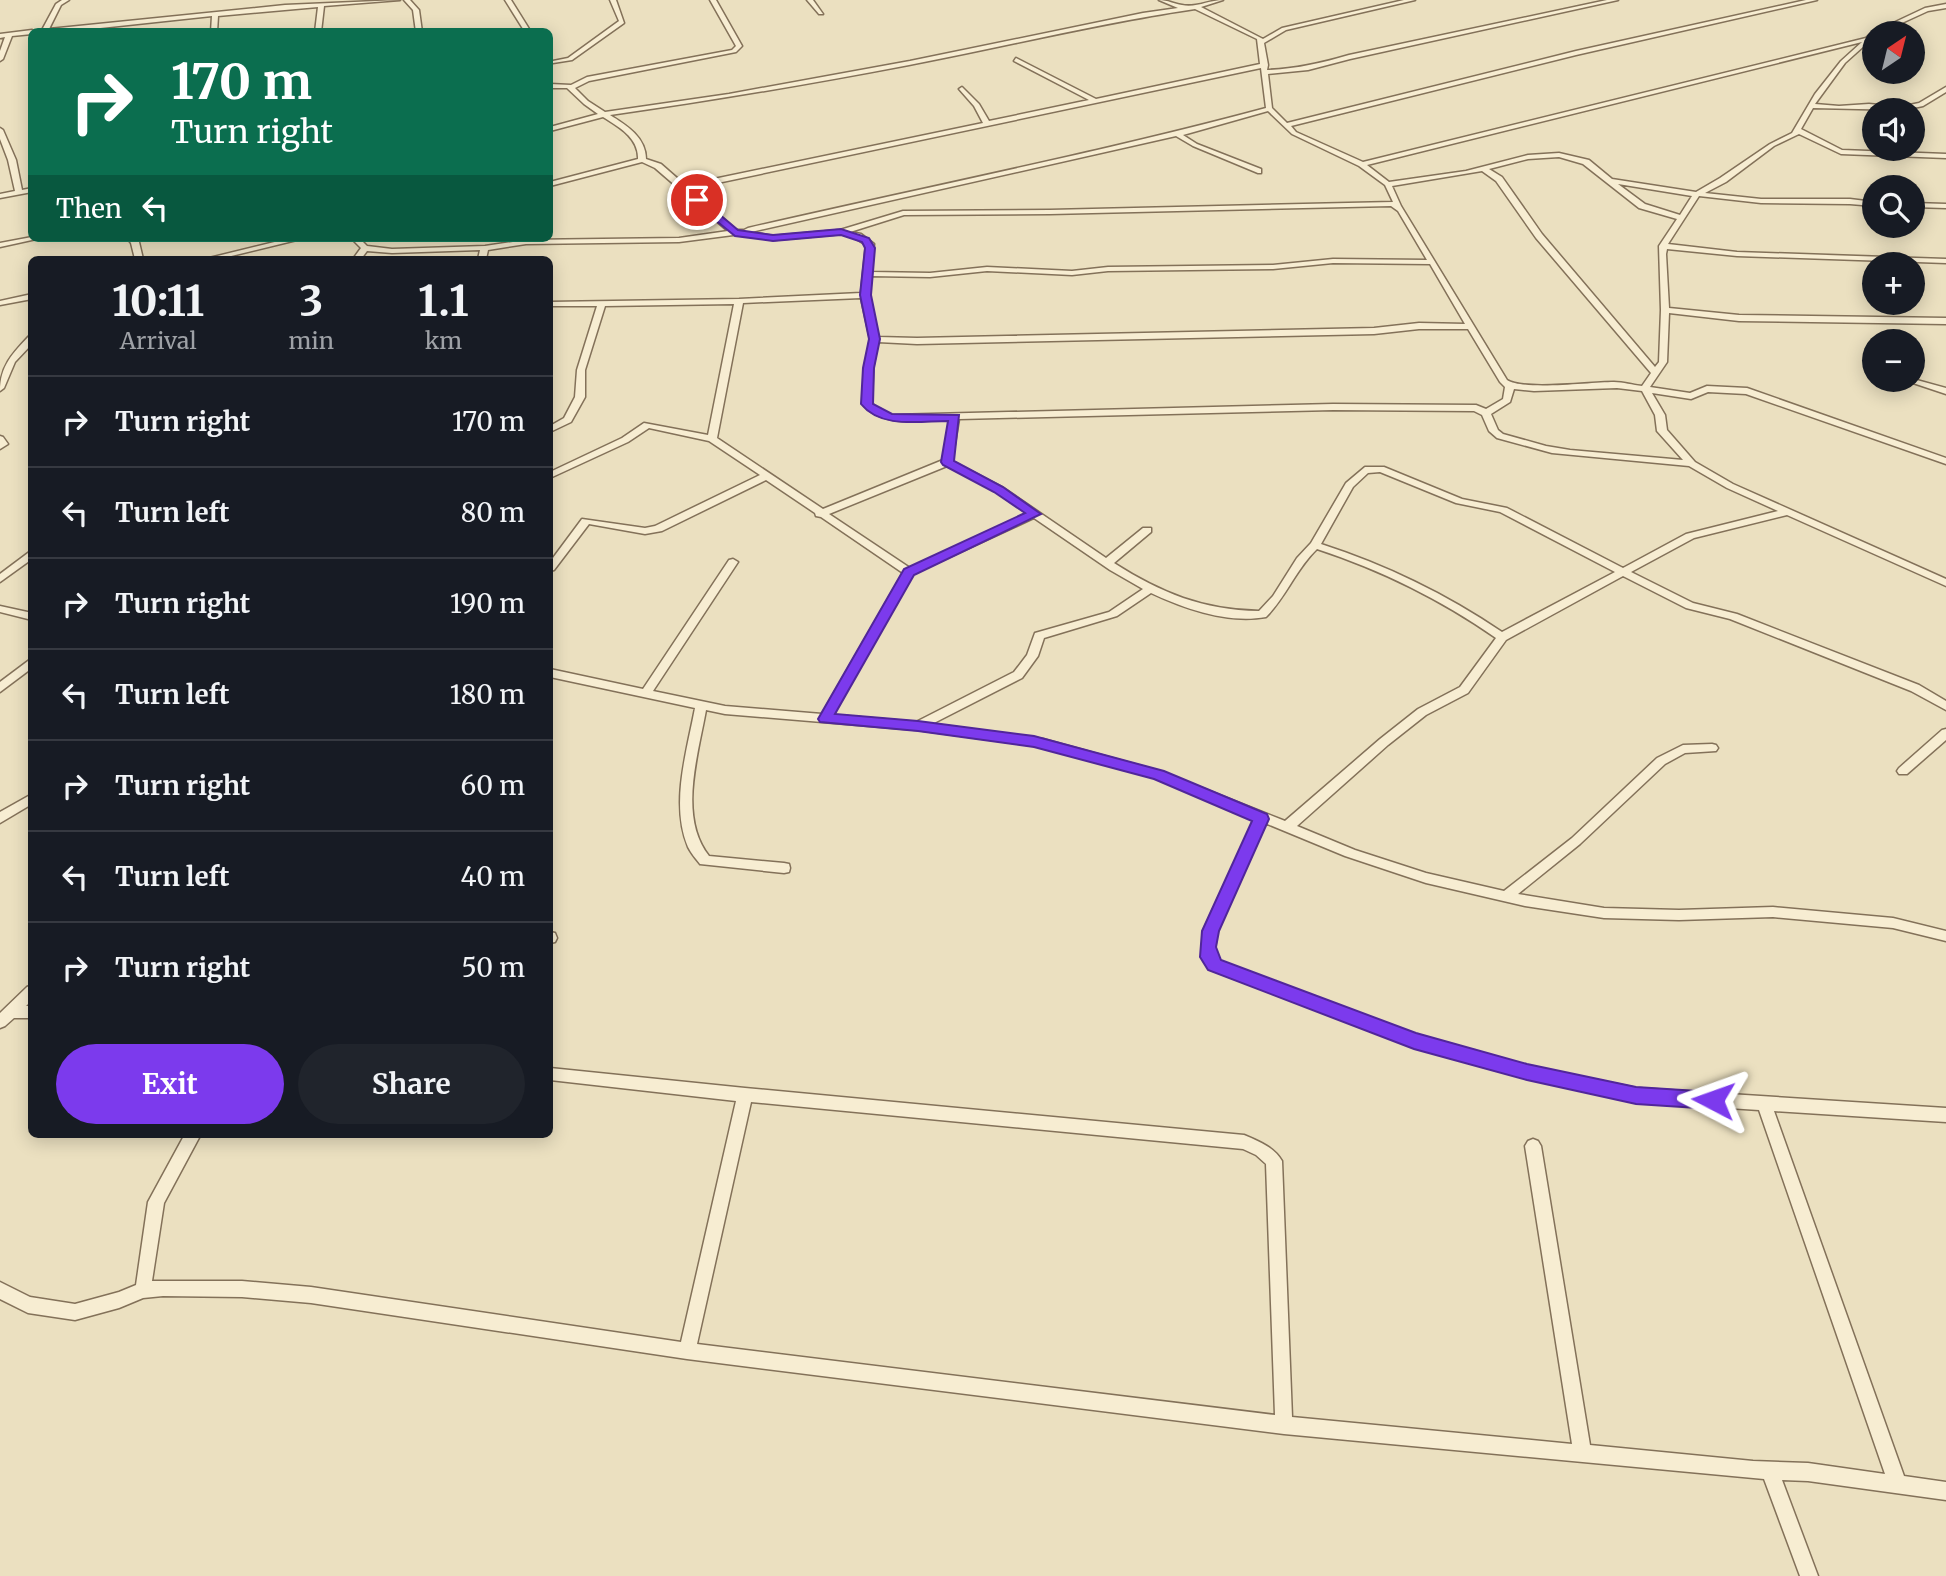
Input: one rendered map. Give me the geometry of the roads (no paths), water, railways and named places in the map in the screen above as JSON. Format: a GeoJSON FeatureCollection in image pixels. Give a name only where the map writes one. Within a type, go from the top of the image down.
{"type":"FeatureCollection","features":[{"type":"Feature","properties":{"kind":"street"},"geometry":{"type":"LineString","coordinates":[[45,28],[59,4],[66,0]]}},
{"type":"Feature","properties":{"kind":"street"},"geometry":{"type":"LineString","coordinates":[[261,0],[262,10]]}},
{"type":"Feature","properties":{"kind":"street"},"geometry":{"type":"LineString","coordinates":[[114,28],[321,4],[397,0]]}},
{"type":"Feature","properties":{"kind":"street"},"geometry":{"type":"LineString","coordinates":[[407,0],[416,10],[418,28]]}},
{"type":"Feature","properties":{"kind":"street"},"geometry":{"type":"LineString","coordinates":[[509,0],[526,28]]}},
{"type":"Feature","properties":{"kind":"street"},"geometry":{"type":"LineString","coordinates":[[553,62],[570,58],[622,22],[613,0]]}},
{"type":"Feature","properties":{"kind":"street"},"geometry":{"type":"LineString","coordinates":[[572,88],[587,79],[734,51],[739,46],[713,0]]}},
{"type":"Feature","properties":{"kind":"street"},"geometry":{"type":"LineString","coordinates":[[810,0],[821,13]]}},
{"type":"Feature","properties":{"kind":"street"},"geometry":{"type":"LineString","coordinates":[[1162,0],[1181,7],[1199,4],[1260,38],[1269,109],[1294,133],[1362,164],[1388,184],[1431,262],[1504,382],[1510,386],[1534,388],[1617,385],[1691,396],[1707,389],[1747,391],[1946,461]]}},
{"type":"Feature","properties":{"kind":"street"},"geometry":{"type":"LineString","coordinates":[[553,129],[606,114],[729,96],[923,60],[1220,0]]}},
{"type":"Feature","properties":{"kind":"street"},"geometry":{"type":"LineString","coordinates":[[1260,43],[1284,29],[1412,0]]}},
{"type":"Feature","properties":{"kind":"street"},"geometry":{"type":"LineString","coordinates":[[683,188],[1096,101],[1265,69],[1286,72],[1326,64],[1615,0]]}},
{"type":"Feature","properties":{"kind":"street"},"geometry":{"type":"LineString","coordinates":[[1287,125],[1576,53],[1814,0]]}},
{"type":"Feature","properties":{"kind":"street"},"geometry":{"type":"LineString","coordinates":[[318,28],[321,4]]}},
{"type":"Feature","properties":{"kind":"street"},"geometry":{"type":"LineString","coordinates":[[1902,21],[1927,9],[1946,6]]}},
{"type":"Feature","properties":{"kind":"street"},"geometry":{"type":"LineString","coordinates":[[214,28],[215,16]]}},
{"type":"Feature","properties":{"kind":"street"},"geometry":{"type":"LineString","coordinates":[[0,36],[28,33]]}},
{"type":"Feature","properties":{"kind":"street"},"geometry":{"type":"LineString","coordinates":[[0,59],[9,35]]}},
{"type":"Feature","properties":{"kind":"street"},"geometry":{"type":"LineString","coordinates":[[1362,164],[1862,38]]}},
{"type":"Feature","properties":{"kind":"street"},"geometry":{"type":"LineString","coordinates":[[1645,388],[1663,362],[1663,246],[1681,217],[1697,194],[1797,130],[1810,106],[1843,62],[1862,45]]}},
{"type":"Feature","properties":{"kind":"street"},"geometry":{"type":"LineString","coordinates":[[1016,60],[1096,101]]}},
{"type":"Feature","properties":{"kind":"street"},"geometry":{"type":"LineString","coordinates":[[553,86],[572,88],[589,105],[606,114],[641,144],[644,152],[642,160]]}},
{"type":"Feature","properties":{"kind":"street"},"geometry":{"type":"LineString","coordinates":[[962,89],[977,105],[988,125]]}},
{"type":"Feature","properties":{"kind":"street"},"geometry":{"type":"LineString","coordinates":[[1810,106],[1900,109],[1921,105],[1946,89]]}},
{"type":"Feature","properties":{"kind":"street"},"geometry":{"type":"LineString","coordinates":[[553,242],[679,240],[738,232],[1177,134],[1269,109]]}},
{"type":"Feature","properties":{"kind":"street"},"geometry":{"type":"LineString","coordinates":[[0,130],[12,160],[19,192]]}},
{"type":"Feature","properties":{"kind":"street"},"geometry":{"type":"LineString","coordinates":[[1797,130],[1841,152],[1946,156]]}},
{"type":"Feature","properties":{"kind":"street"},"geometry":{"type":"LineString","coordinates":[[1177,134],[1195,145],[1258,171]]}},
{"type":"Feature","properties":{"kind":"street"},"geometry":{"type":"LineString","coordinates":[[1388,184],[1484,169],[1528,157],[1552,154],[1576,157],[1613,181],[1643,206],[1681,217]]}},
{"type":"Feature","properties":{"kind":"street"},"geometry":{"type":"LineString","coordinates":[[553,183],[642,160],[658,166],[738,232],[773,238],[841,232],[903,213],[1384,203],[1398,205]]}},
{"type":"Feature","properties":{"kind":"street"},"geometry":{"type":"LineString","coordinates":[[1484,169],[1499,179],[1539,236],[1656,373]]}},
{"type":"Feature","properties":{"kind":"street"},"geometry":{"type":"LineString","coordinates":[[1613,181],[1697,194],[1784,202],[1846,200],[1862,202]]}},
{"type":"Feature","properties":{"kind":"street"},"geometry":{"type":"LineString","coordinates":[[0,196],[28,191]]}},
{"type":"Feature","properties":{"kind":"street"},"geometry":{"type":"LineString","coordinates":[[1925,205],[1946,205]]}},
{"type":"Feature","properties":{"kind":"street"},"geometry":{"type":"LineString","coordinates":[[841,232],[858,236],[870,244],[865,295],[874,339],[867,404],[873,410],[897,418],[1158,410],[1476,408],[1486,413],[1494,431],[1500,436],[1548,449],[1617,458],[1650,457],[1692,464]]}},
{"type":"Feature","properties":{"kind":"street"},"geometry":{"type":"LineString","coordinates":[[0,245],[28,240]]}},
{"type":"Feature","properties":{"kind":"street"},"geometry":{"type":"LineString","coordinates":[[250,242],[252,248]]}},
{"type":"Feature","properties":{"kind":"street"},"geometry":{"type":"LineString","coordinates":[[223,256],[281,242]]}},
{"type":"Feature","properties":{"kind":"street"},"geometry":{"type":"LineString","coordinates":[[359,242],[365,248],[392,251],[485,248],[526,242]]}},
{"type":"Feature","properties":{"kind":"street"},"geometry":{"type":"LineString","coordinates":[[1663,246],[1737,254],[1946,261]]}},
{"type":"Feature","properties":{"kind":"street"},"geometry":{"type":"LineString","coordinates":[[359,256],[365,248]]}},
{"type":"Feature","properties":{"kind":"street"},"geometry":{"type":"LineString","coordinates":[[483,256],[485,248]]}},
{"type":"Feature","properties":{"kind":"street"},"geometry":{"type":"LineString","coordinates":[[867,274],[930,275],[987,269],[1072,273],[1108,269],[1273,267],[1334,261],[1431,262]]}},
{"type":"Feature","properties":{"kind":"street"},"geometry":{"type":"LineString","coordinates":[[553,304],[739,301],[865,295]]}},
{"type":"Feature","properties":{"kind":"street"},"geometry":{"type":"LineString","coordinates":[[0,303],[28,297]]}},
{"type":"Feature","properties":{"kind":"street"},"geometry":{"type":"LineString","coordinates":[[712,439],[739,301]]}},
{"type":"Feature","properties":{"kind":"street"},"geometry":{"type":"LineString","coordinates":[[553,428],[568,420],[580,397],[581,370],[603,303]]}},
{"type":"Feature","properties":{"kind":"street"},"geometry":{"type":"LineString","coordinates":[[1665,310],[1739,318],[1946,321]]}},
{"type":"Feature","properties":{"kind":"street"},"geometry":{"type":"LineString","coordinates":[[874,339],[917,341],[1360,331],[1419,326],[1472,327]]}},
{"type":"Feature","properties":{"kind":"street"},"geometry":{"type":"LineString","coordinates":[[0,388],[11,361],[28,342]]}},
{"type":"Feature","properties":{"kind":"street"},"geometry":{"type":"LineString","coordinates":[[1925,385],[1946,391]]}},
{"type":"Feature","properties":{"kind":"street"},"geometry":{"type":"LineString","coordinates":[[1486,413],[1507,400],[1510,386]]}},
{"type":"Feature","properties":{"kind":"street"},"geometry":{"type":"LineString","coordinates":[[1645,388],[1660,415],[1662,432],[1692,464],[1730,486],[1946,583]]}},
{"type":"Feature","properties":{"kind":"street"},"geometry":{"type":"LineString","coordinates":[[947,462],[955,418]]}},
{"type":"Feature","properties":{"kind":"street"},"geometry":{"type":"LineString","coordinates":[[553,474],[625,440],[647,425],[712,439],[909,572]]}},
{"type":"Feature","properties":{"kind":"street"},"geometry":{"type":"LineString","coordinates":[[0,439],[3,444],[0,446]]}},
{"type":"Feature","properties":{"kind":"street"},"geometry":{"type":"LineString","coordinates":[[820,514],[947,462],[999,489],[1150,589],[1180,603],[1212,610],[1262,615],[1290,582],[1304,554],[1314,545],[1349,485],[1365,470],[1381,469],[1459,500],[1503,510],[1690,606],[1733,616],[1915,688],[1946,706]]}},
{"type":"Feature","properties":{"kind":"street"},"geometry":{"type":"LineString","coordinates":[[553,564],[586,521],[645,531],[658,529],[766,477]]}},
{"type":"Feature","properties":{"kind":"street"},"geometry":{"type":"LineString","coordinates":[[1286,828],[1422,712],[1464,690],[1502,637],[1690,536],[1787,512]]}},
{"type":"Feature","properties":{"kind":"street"},"geometry":{"type":"LineString","coordinates":[[825,719],[909,572],[1035,514]]}},
{"type":"Feature","properties":{"kind":"street"},"geometry":{"type":"LineString","coordinates":[[1107,563],[1147,530]]}},
{"type":"Feature","properties":{"kind":"street"},"geometry":{"type":"LineString","coordinates":[[1314,545],[1373,565],[1461,608],[1502,637]]}},
{"type":"Feature","properties":{"kind":"street"},"geometry":{"type":"LineString","coordinates":[[0,579],[28,556]]}},
{"type":"Feature","properties":{"kind":"street"},"geometry":{"type":"LineString","coordinates":[[646,693],[733,562]]}},
{"type":"Feature","properties":{"kind":"street"},"geometry":{"type":"LineString","coordinates":[[918,726],[1017,675],[1032,656],[1034,643],[1039,636],[1112,614],[1150,589]]}},
{"type":"Feature","properties":{"kind":"street"},"geometry":{"type":"LineString","coordinates":[[0,609],[28,616]]}},
{"type":"Feature","properties":{"kind":"street"},"geometry":{"type":"LineString","coordinates":[[0,688],[28,665]]}},
{"type":"Feature","properties":{"kind":"street"},"geometry":{"type":"LineString","coordinates":[[553,674],[701,705],[771,715],[918,726],[1043,743],[1158,775],[1350,853],[1426,878],[1505,897],[1604,913],[1679,915],[1773,912],[1849,918],[1893,923],[1946,936]]}},
{"type":"Feature","properties":{"kind":"street"},"geometry":{"type":"LineString","coordinates":[[701,705],[685,811],[695,852],[705,861],[784,868]]}},
{"type":"Feature","properties":{"kind":"street"},"geometry":{"type":"LineString","coordinates":[[1903,771],[1946,733]]}},
{"type":"Feature","properties":{"kind":"street"},"geometry":{"type":"LineString","coordinates":[[1505,897],[1576,841],[1661,761],[1684,749],[1712,748]]}},
{"type":"Feature","properties":{"kind":"street"},"geometry":{"type":"LineString","coordinates":[[0,818],[28,801]]}},
{"type":"Feature","properties":{"kind":"street"},"geometry":{"type":"LineString","coordinates":[[1261,819],[1210,931],[1208,957],[1214,965],[1414,1041],[1527,1072],[1636,1095],[1946,1115]]}},
{"type":"Feature","properties":{"kind":"street"},"geometry":{"type":"LineString","coordinates":[[0,1022],[28,995]]}},
{"type":"Feature","properties":{"kind":"street"},"geometry":{"type":"LineString","coordinates":[[12,1012],[28,1012]]}},
{"type":"Feature","properties":{"kind":"street"},"geometry":{"type":"LineString","coordinates":[[553,1074],[1244,1142],[1261,1150],[1274,1161],[1284,1425]]}},
{"type":"Feature","properties":{"kind":"street"},"geometry":{"type":"LineString","coordinates":[[687,1351],[745,1095]]}},
{"type":"Feature","properties":{"kind":"street"},"geometry":{"type":"LineString","coordinates":[[1764,1104],[1898,1485]]}},
{"type":"Feature","properties":{"kind":"street"},"geometry":{"type":"LineString","coordinates":[[143,1290],[156,1202],[191,1138]]}},
{"type":"Feature","properties":{"kind":"street"},"geometry":{"type":"LineString","coordinates":[[1533,1146],[1582,1452]]}},
{"type":"Feature","properties":{"kind":"street"},"geometry":{"type":"LineString","coordinates":[[0,1290],[28,1305],[75,1312],[110,1303],[143,1290],[242,1289],[311,1296],[687,1351],[1284,1425],[1770,1471],[1808,1472],[1946,1491]]}},
{"type":"Feature","properties":{"kind":"street"},"geometry":{"type":"LineString","coordinates":[[1770,1471],[1809,1576]]}}]}
